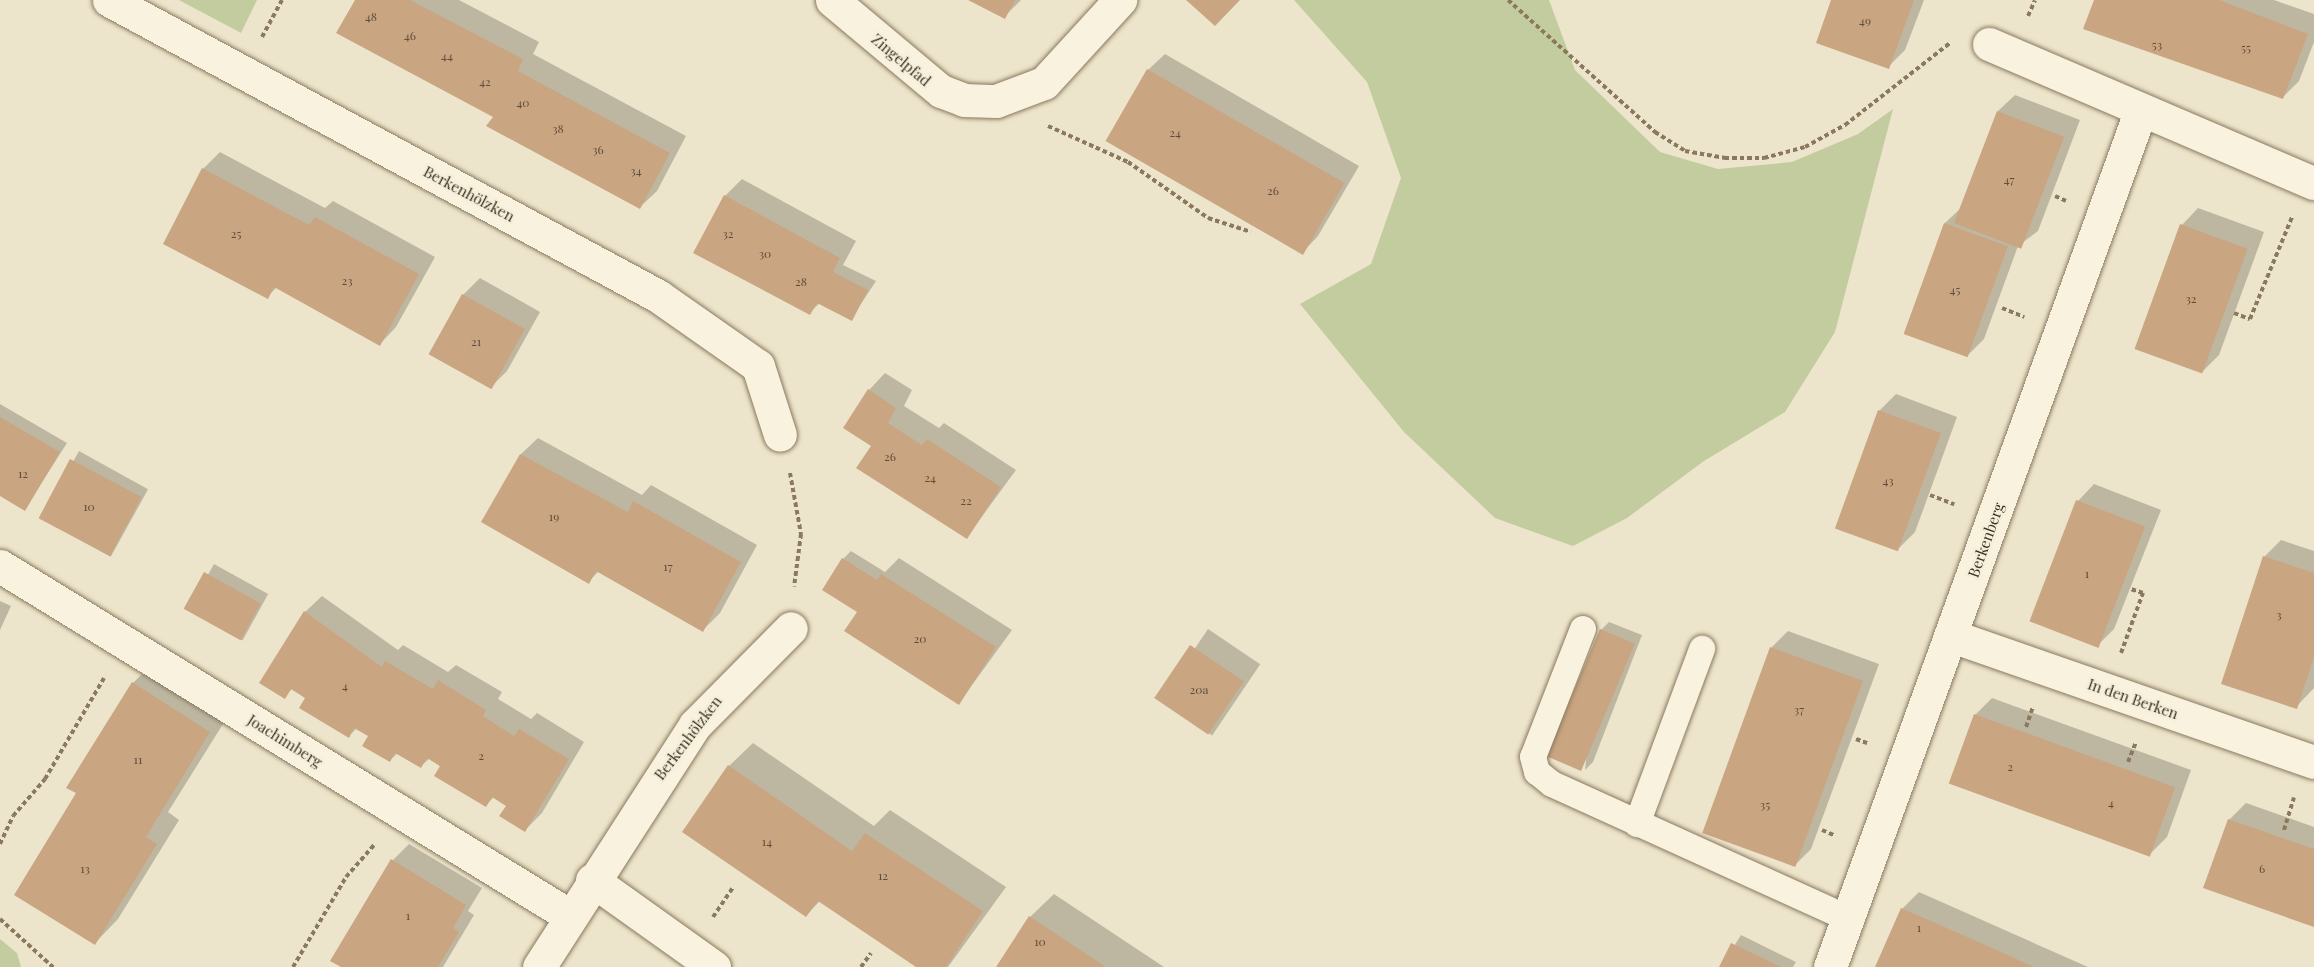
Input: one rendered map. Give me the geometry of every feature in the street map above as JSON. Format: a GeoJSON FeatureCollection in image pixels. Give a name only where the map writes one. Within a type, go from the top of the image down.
{"type":"FeatureCollection","features":[{"type":"Feature","properties":{"kind":"street","name":"Berkenhölzken"},"geometry":{"type":"LineString","coordinates":[[109,0],[658,296],[758,366],[780,435]]}},
{"type":"Feature","properties":{"kind":"street","name":"Zingelpfad"},"geometry":{"type":"LineString","coordinates":[[831,0],[941,92],[964,100],[1018,96],[1044,83],[1120,0]]}},
{"type":"Feature","properties":{"kind":"street"},"geometry":{"type":"LineString","coordinates":[[1989,44],[2140,112],[2305,194]]}},
{"type":"Feature","properties":{"kind":"street","name":"Berkenberg"},"geometry":{"type":"LineString","coordinates":[[1830,967],[1952,636],[2140,112]]}},
{"type":"Feature","properties":{"kind":"street","name":"Joachimberg"},"geometry":{"type":"LineString","coordinates":[[0,566],[570,916]]}},
{"type":"Feature","properties":{"kind":"street","name":"Berkenhölzken"},"geometry":{"type":"LineString","coordinates":[[539,967],[592,880],[694,725],[791,628]]}},
{"type":"Feature","properties":{"kind":"street","name":"In den Berken"},"geometry":{"type":"LineString","coordinates":[[1952,636],[2314,762]]}},
{"type":"Feature","properties":{"kind":"street"},"geometry":{"type":"LineString","coordinates":[[592,880],[714,967]]}},
{"type":"Feature","properties":{"kind":"lane"},"geometry":{"type":"LineString","coordinates":[[1583,629],[1533,757],[1537,772],[1552,784],[1849,919]]}},
{"type":"Feature","properties":{"kind":"lane"},"geometry":{"type":"LineString","coordinates":[[1637,824],[1702,649]]}},
{"type":"Feature","properties":{"kind":"path"},"geometry":{"type":"LineString","coordinates":[[1508,0],[1655,132],[1685,152],[1725,158],[1764,158],[1805,147],[1845,124],[1947,43],[1989,44]]}},
{"type":"Feature","properties":{"kind":"path"},"geometry":{"type":"LineString","coordinates":[[1018,96],[1034,117],[1064,136],[1128,162],[1208,218],[1251,232]]}},
{"type":"Feature","properties":{"kind":"path"},"geometry":{"type":"LineString","coordinates":[[2234,313],[2250,319],[2305,194]]}},
{"type":"Feature","properties":{"kind":"path"},"geometry":{"type":"LineString","coordinates":[[791,628],[786,611],[801,560],[799,510]]}},
{"type":"Feature","properties":{"kind":"path"},"geometry":{"type":"LineString","coordinates":[[2107,690],[2143,593],[2131,589]]}},
{"type":"Feature","properties":{"kind":"path"},"geometry":{"type":"LineString","coordinates":[[0,844],[13,816],[45,779],[125,641]]}},
{"type":"Feature","properties":{"kind":"path"},"geometry":{"type":"LineString","coordinates":[[293,967],[346,877],[400,813]]}},
{"type":"Feature","properties":{"kind":"path"},"geometry":{"type":"LineString","coordinates":[[0,919],[53,967]]}},
{"type":"Feature","properties":{"kind":"path"},"geometry":{"type":"LineString","coordinates":[[861,967],[871,953]]}},
{"type":"Feature","properties":{"kind":"green space"},"geometry":{"type":"Polygon","coordinates":[[[179,0],[257,0],[241,33],[179,0]]]}},
{"type":"Feature","properties":{"kind":"green space"},"geometry":{"type":"Polygon","coordinates":[[[1294,0],[1549,0],[1575,70],[1660,152],[1718,169],[1792,162],[1858,134],[1893,109],[1835,332],[1785,412],[1704,461],[1627,518],[1573,546],[1495,518],[1404,432],[1300,304],[1371,264],[1401,178],[1367,82],[1294,0]]]}},
{"type":"Feature","properties":{"kind":"green space"},"geometry":{"type":"Polygon","coordinates":[[[0,939],[17,953],[21,967],[0,967],[0,939]]]}},
{"type":"Feature","properties":{"kind":"building"},"geometry":{"type":"Polygon","coordinates":[[[355,0],[410,0],[523,59],[518,71],[670,153],[640,209],[486,126],[493,117],[336,33],[355,0]]]}},
{"type":"Feature","properties":{"kind":"building"},"geometry":{"type":"Polygon","coordinates":[[[968,0],[1015,0],[1005,19],[968,0]]]}},
{"type":"Feature","properties":{"kind":"building"},"geometry":{"type":"Polygon","coordinates":[[[1186,0],[1240,0],[1215,26],[1186,0]]]}},
{"type":"Feature","properties":{"kind":"building"},"geometry":{"type":"Polygon","coordinates":[[[1831,0],[1914,0],[1889,69],[1816,43],[1831,0]]]}},
{"type":"Feature","properties":{"kind":"building"},"geometry":{"type":"Polygon","coordinates":[[[2094,0],[2219,0],[2308,34],[2283,99],[2083,29],[2094,0]]]}},
{"type":"Feature","properties":{"kind":"building"},"geometry":{"type":"Polygon","coordinates":[[[1147,69],[1344,183],[1303,255],[1106,141],[1147,69]]]}},
{"type":"Feature","properties":{"kind":"building"},"geometry":{"type":"Polygon","coordinates":[[[1997,111],[2064,137],[2021,249],[1954,223],[1997,111]]]}},
{"type":"Feature","properties":{"kind":"building"},"geometry":{"type":"Polygon","coordinates":[[[202,168],[309,225],[315,217],[419,274],[380,346],[274,287],[268,299],[163,244],[202,168]]]}},
{"type":"Feature","properties":{"kind":"building"},"geometry":{"type":"Polygon","coordinates":[[[724,195],[840,258],[833,272],[868,290],[852,321],[817,303],[810,315],[693,253],[724,195]]]}},
{"type":"Feature","properties":{"kind":"building"},"geometry":{"type":"Polygon","coordinates":[[[1944,223],[2008,246],[1968,357],[1904,334],[1944,223]]]}},
{"type":"Feature","properties":{"kind":"building"},"geometry":{"type":"Polygon","coordinates":[[[2180,224],[2248,249],[2202,374],[2135,349],[2180,224]]]}},
{"type":"Feature","properties":{"kind":"building"},"geometry":{"type":"Polygon","coordinates":[[[462,294],[525,329],[492,389],[429,354],[462,294]]]}},
{"type":"Feature","properties":{"kind":"building"},"geometry":{"type":"Polygon","coordinates":[[[868,389],[896,408],[888,423],[922,445],[927,439],[1001,487],[967,539],[856,468],[871,446],[843,428],[868,389]]]}},
{"type":"Feature","properties":{"kind":"building"},"geometry":{"type":"Polygon","coordinates":[[[1878,410],[1941,433],[1898,551],[1835,528],[1878,410]]]}},
{"type":"Feature","properties":{"kind":"building"},"geometry":{"type":"Polygon","coordinates":[[[0,417],[60,452],[25,511],[0,496],[0,417]]]}},
{"type":"Feature","properties":{"kind":"building"},"geometry":{"type":"Polygon","coordinates":[[[520,454],[628,512],[633,501],[741,562],[703,632],[596,571],[589,584],[481,522],[520,454]]]}},
{"type":"Feature","properties":{"kind":"building"},"geometry":{"type":"Polygon","coordinates":[[[70,459],[142,497],[110,556],[39,518],[70,459]]]}},
{"type":"Feature","properties":{"kind":"building"},"geometry":{"type":"Polygon","coordinates":[[[2076,500],[2145,527],[2098,648],[2029,621],[2076,500]]]}},
{"type":"Feature","properties":{"kind":"building"},"geometry":{"type":"Polygon","coordinates":[[[2263,556],[2314,573],[2314,657],[2297,709],[2221,684],[2263,556]]]}},
{"type":"Feature","properties":{"kind":"building"},"geometry":{"type":"Polygon","coordinates":[[[842,558],[877,580],[881,574],[996,647],[959,705],[844,631],[857,612],[822,590],[842,558]]]}},
{"type":"Feature","properties":{"kind":"building"},"geometry":{"type":"Polygon","coordinates":[[[204,572],[261,604],[240,640],[184,609],[204,572]]]}},
{"type":"Feature","properties":{"kind":"building"},"geometry":{"type":"Polygon","coordinates":[[[304,611],[382,667],[385,661],[433,689],[438,680],[486,710],[483,716],[514,736],[519,729],[569,759],[525,832],[499,816],[506,806],[492,797],[486,807],[434,776],[440,766],[427,758],[421,768],[395,753],[390,762],[362,746],[368,736],[354,728],[349,738],[299,708],[305,698],[291,689],[285,699],[259,683],[304,611]]]}},
{"type":"Feature","properties":{"kind":"building"},"geometry":{"type":"Polygon","coordinates":[[[1600,629],[1635,644],[1581,771],[1546,756],[1600,629]]]}},
{"type":"Feature","properties":{"kind":"building"},"geometry":{"type":"Polygon","coordinates":[[[1190,645],[1244,681],[1208,734],[1154,698],[1190,645]]]}},
{"type":"Feature","properties":{"kind":"building"},"geometry":{"type":"Polygon","coordinates":[[[1770,647],[1863,681],[1795,867],[1702,833],[1770,647]]]}},
{"type":"Feature","properties":{"kind":"building"},"geometry":{"type":"Polygon","coordinates":[[[132,682],[210,732],[146,837],[157,844],[95,945],[14,895],[76,793],[66,788],[132,682]]]}},
{"type":"Feature","properties":{"kind":"building"},"geometry":{"type":"Polygon","coordinates":[[[1974,714],[2175,787],[2150,857],[1949,784],[1974,714]]]}},
{"type":"Feature","properties":{"kind":"building"},"geometry":{"type":"Polygon","coordinates":[[[728,765],[852,851],[865,833],[983,911],[946,967],[916,967],[818,901],[806,917],[682,832],[728,765]]]}},
{"type":"Feature","properties":{"kind":"building"},"geometry":{"type":"Polygon","coordinates":[[[2228,819],[2314,849],[2314,927],[2203,888],[2228,819]]]}},
{"type":"Feature","properties":{"kind":"building"},"geometry":{"type":"Polygon","coordinates":[[[391,859],[466,905],[453,928],[459,932],[438,967],[341,967],[330,961],[391,859]]]}},
{"type":"Feature","properties":{"kind":"building"},"geometry":{"type":"Polygon","coordinates":[[[1901,908],[1990,947],[2034,967],[1875,967],[1901,908]]]}},
{"type":"Feature","properties":{"kind":"building"},"geometry":{"type":"Polygon","coordinates":[[[1029,916],[1106,967],[996,967],[1029,916]]]}},
{"type":"Feature","properties":{"kind":"building"},"geometry":{"type":"Polygon","coordinates":[[[1731,943],[1781,967],[1719,967],[1731,943]]]}}]}
